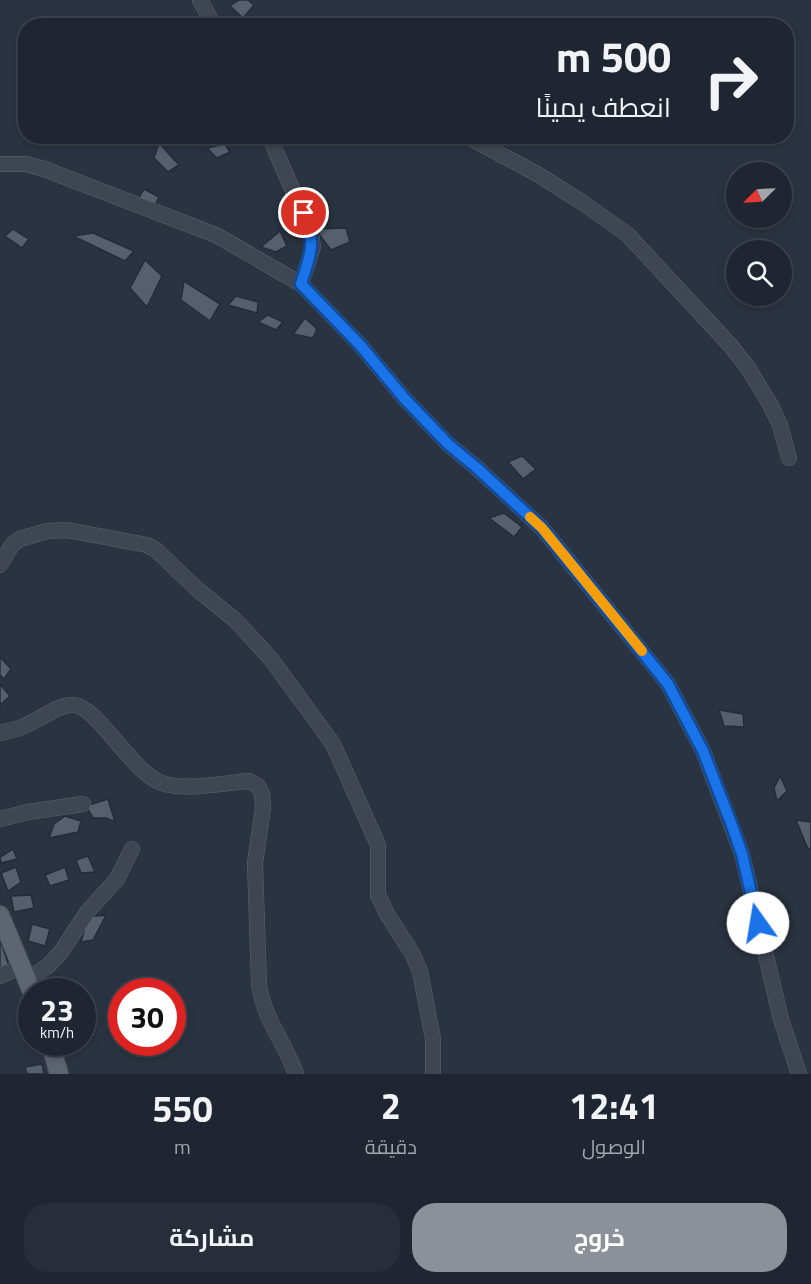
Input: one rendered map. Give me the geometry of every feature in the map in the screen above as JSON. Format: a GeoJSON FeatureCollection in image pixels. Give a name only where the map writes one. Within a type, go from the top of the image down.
{"type":"FeatureCollection","features":[{"type":"Feature","properties":{"kind":"main road"},"geometry":{"type":"LineString","coordinates":[[0,915],[27,978]]}},
{"type":"Feature","properties":{"kind":"main road"},"geometry":{"type":"LineString","coordinates":[[54,1056],[59,1074]]}},
{"type":"Feature","properties":{"kind":"street"},"geometry":{"type":"LineString","coordinates":[[200,0],[212,18]]}},
{"type":"Feature","properties":{"kind":"street"},"geometry":{"type":"LineString","coordinates":[[272,144],[311,232],[313,247],[301,284]]}},
{"type":"Feature","properties":{"kind":"street"},"geometry":{"type":"LineString","coordinates":[[481,144],[540,175],[627,234],[731,346],[748,368],[775,415],[789,458]]}},
{"type":"Feature","properties":{"kind":"street"},"geometry":{"type":"LineString","coordinates":[[0,164],[12,162],[44,169],[216,235],[301,284],[361,346],[404,398],[448,444],[542,528],[668,684],[703,751],[731,823],[747,875],[782,1019],[799,1074]]}},
{"type":"Feature","properties":{"kind":"street"},"geometry":{"type":"LineString","coordinates":[[0,565],[12,545],[20,539],[47,531],[67,530],[147,544],[198,591],[234,619],[271,658],[333,744],[363,814],[374,832],[379,852],[378,896],[420,970],[433,1039],[433,1074]]}},
{"type":"Feature","properties":{"kind":"street"},"geometry":{"type":"LineString","coordinates":[[0,733],[23,727],[61,708],[74,705],[84,708],[143,773],[160,783],[183,785],[249,781],[258,786],[262,794],[263,808],[255,863],[261,1002],[271,1025],[290,1056],[296,1074]]}},
{"type":"Feature","properties":{"kind":"street"},"geometry":{"type":"LineString","coordinates":[[0,819],[28,812],[83,804]]}},
{"type":"Feature","properties":{"kind":"street"},"geometry":{"type":"LineString","coordinates":[[29,978],[48,966],[61,952],[88,911],[117,879],[132,849]]}},
{"type":"Feature","properties":{"kind":"street"},"geometry":{"type":"LineString","coordinates":[[0,976],[18,978]]}},
{"type":"Feature","properties":{"kind":"building"},"geometry":{"type":"Polygon","coordinates":[[[239,0],[248,0],[254,5],[243,18],[230,6],[239,0]]]}},
{"type":"Feature","properties":{"kind":"building"},"geometry":{"type":"Polygon","coordinates":[[[160,144],[179,165],[168,172],[154,158],[160,144]]]}},
{"type":"Feature","properties":{"kind":"building"},"geometry":{"type":"Polygon","coordinates":[[[225,144],[230,152],[217,158],[207,148],[225,144]]]}},
{"type":"Feature","properties":{"kind":"building"},"geometry":{"type":"Polygon","coordinates":[[[144,189],[159,197],[153,208],[136,203],[144,189]]]}},
{"type":"Feature","properties":{"kind":"building"},"geometry":{"type":"Polygon","coordinates":[[[346,228],[350,242],[331,250],[315,229],[346,228]]]}},
{"type":"Feature","properties":{"kind":"building"},"geometry":{"type":"Polygon","coordinates":[[[13,229],[29,239],[22,248],[5,236],[13,229]]]}},
{"type":"Feature","properties":{"kind":"building"},"geometry":{"type":"Polygon","coordinates":[[[280,231],[287,246],[276,252],[261,247],[280,231]]]}},
{"type":"Feature","properties":{"kind":"building"},"geometry":{"type":"Polygon","coordinates":[[[93,233],[134,251],[125,261],[73,236],[93,233]]]}},
{"type":"Feature","properties":{"kind":"building"},"geometry":{"type":"Polygon","coordinates":[[[145,260],[162,276],[147,307],[130,288],[145,260]]]}},
{"type":"Feature","properties":{"kind":"building"},"geometry":{"type":"Polygon","coordinates":[[[184,281],[220,304],[210,321],[181,300],[184,281]]]}},
{"type":"Feature","properties":{"kind":"building"},"geometry":{"type":"Polygon","coordinates":[[[236,296],[258,302],[257,313],[228,305],[236,296]]]}},
{"type":"Feature","properties":{"kind":"building"},"geometry":{"type":"Polygon","coordinates":[[[268,315],[283,322],[276,330],[258,322],[268,315]]]}},
{"type":"Feature","properties":{"kind":"building"},"geometry":{"type":"Polygon","coordinates":[[[305,318],[317,329],[313,338],[293,334],[305,318]]]}},
{"type":"Feature","properties":{"kind":"building"},"geometry":{"type":"Polygon","coordinates":[[[522,456],[536,469],[523,479],[508,462],[522,456]]]}},
{"type":"Feature","properties":{"kind":"building"},"geometry":{"type":"Polygon","coordinates":[[[504,513],[522,527],[514,537],[489,518],[504,513]]]}},
{"type":"Feature","properties":{"kind":"building"},"geometry":{"type":"Polygon","coordinates":[[[0,657],[11,669],[4,679],[0,675],[0,657]]]}},
{"type":"Feature","properties":{"kind":"building"},"geometry":{"type":"Polygon","coordinates":[[[0,684],[10,696],[0,705],[0,684]]]}},
{"type":"Feature","properties":{"kind":"building"},"geometry":{"type":"Polygon","coordinates":[[[719,710],[743,714],[744,727],[724,726],[719,710]]]}},
{"type":"Feature","properties":{"kind":"building"},"geometry":{"type":"Polygon","coordinates":[[[780,776],[787,791],[777,801],[774,788],[780,776]]]}},
{"type":"Feature","properties":{"kind":"building"},"geometry":{"type":"Polygon","coordinates":[[[108,799],[115,822],[106,818],[93,818],[86,806],[108,799]]]}},
{"type":"Feature","properties":{"kind":"building"},"geometry":{"type":"Polygon","coordinates":[[[65,816],[81,821],[78,832],[49,838],[54,824],[65,816]]]}},
{"type":"Feature","properties":{"kind":"building"},"geometry":{"type":"Polygon","coordinates":[[[796,820],[811,822],[811,848],[808,849],[796,820]]]}},
{"type":"Feature","properties":{"kind":"building"},"geometry":{"type":"Polygon","coordinates":[[[13,849],[17,859],[1,863],[0,857],[13,849]]]}},
{"type":"Feature","properties":{"kind":"building"},"geometry":{"type":"Polygon","coordinates":[[[88,856],[95,872],[81,873],[76,860],[88,856]]]}},
{"type":"Feature","properties":{"kind":"building"},"geometry":{"type":"Polygon","coordinates":[[[16,867],[21,882],[8,891],[1,873],[16,867]]]}},
{"type":"Feature","properties":{"kind":"building"},"geometry":{"type":"Polygon","coordinates":[[[65,867],[69,880],[50,886],[45,875],[65,867]]]}},
{"type":"Feature","properties":{"kind":"building"},"geometry":{"type":"Polygon","coordinates":[[[31,895],[34,908],[14,912],[11,896],[31,895]]]}},
{"type":"Feature","properties":{"kind":"building"},"geometry":{"type":"Polygon","coordinates":[[[106,915],[93,940],[81,942],[88,917],[106,915]]]}},
{"type":"Feature","properties":{"kind":"building"},"geometry":{"type":"Polygon","coordinates":[[[32,924],[50,929],[45,946],[28,941],[32,924]]]}},
{"type":"Feature","properties":{"kind":"building"},"geometry":{"type":"Polygon","coordinates":[[[0,944],[9,966],[0,970],[0,944]]]}},
{"type":"Feature","properties":{"kind":"building"},"geometry":{"type":"Polygon","coordinates":[[[42,1064],[44,1074],[27,1074],[25,1067],[42,1064]]]}},
{"type":"Feature","properties":{"kind":"slow traffic"},"geometry":{"type":"LineString","coordinates":[[530,517],[542,528],[642,651]]}},
{"type":"Feature","properties":{"kind":"route"},"geometry":{"type":"LineString","coordinates":[[304,213],[311,232],[313,247],[301,284],[361,346],[404,398],[448,444],[542,528],[668,684],[703,751],[731,823],[742,854],[758,923]]}}]}
